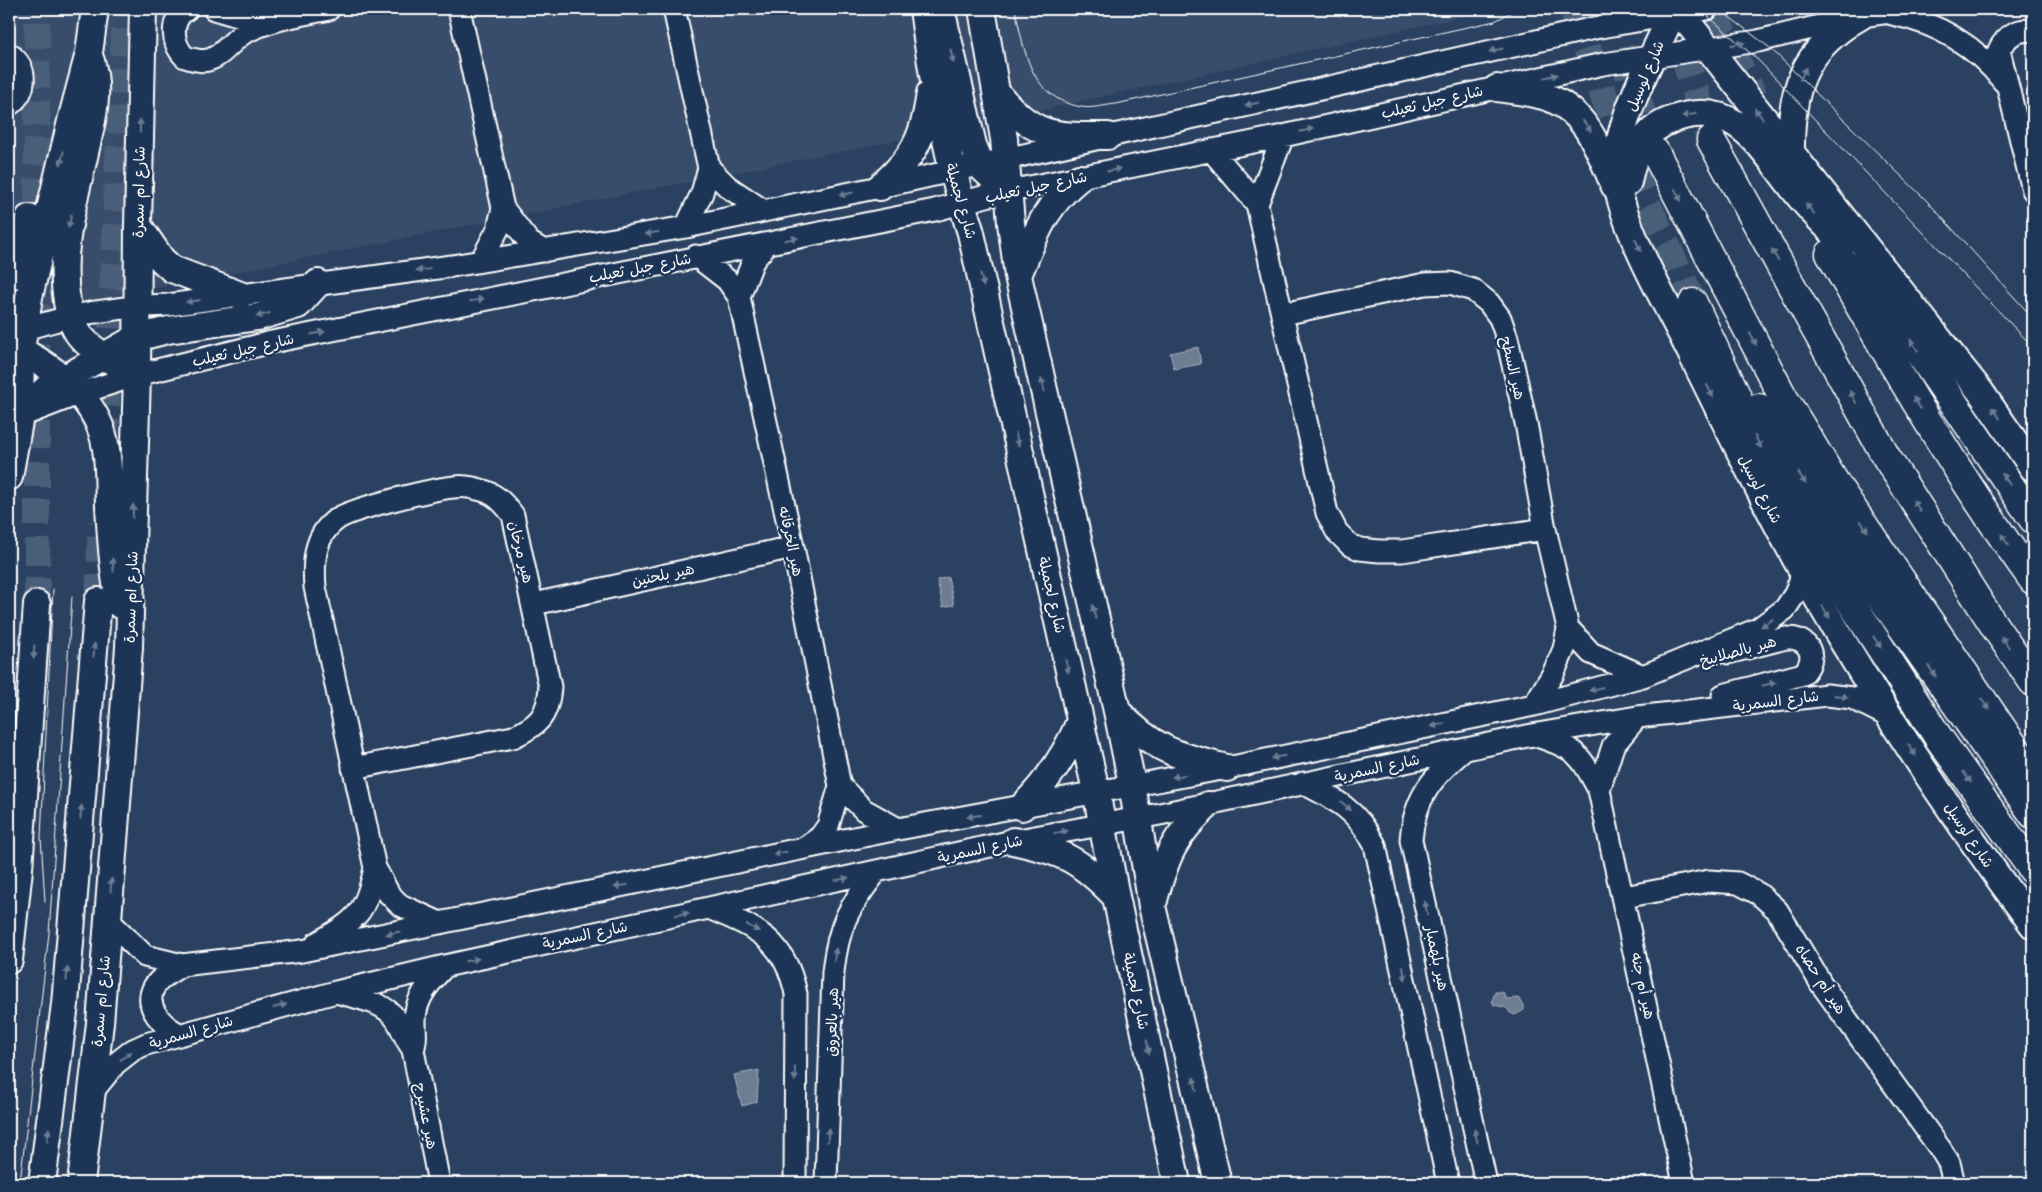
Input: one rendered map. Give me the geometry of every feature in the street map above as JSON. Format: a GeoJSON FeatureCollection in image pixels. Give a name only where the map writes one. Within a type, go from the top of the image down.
{"type":"FeatureCollection","features":[{"type":"Feature","properties":{"kind":"highway"},"geometry":{"type":"LineString","coordinates":[[1711,140],[1885,455],[1995,627],[2033,682]]}},
{"type":"Feature","properties":{"kind":"highway"},"geometry":{"type":"LineString","coordinates":[[1655,152],[1782,395],[1837,486],[2033,774]]}},
{"type":"Feature","properties":{"kind":"highway"},"geometry":{"type":"LineString","coordinates":[[2033,519],[1879,294],[1854,268],[1830,254],[1936,435],[2033,580]]}},
{"type":"Feature","properties":{"kind":"highway"},"geometry":{"type":"LineString","coordinates":[[2033,814],[1838,534],[1693,303],[1759,444],[1831,571],[1938,737],[2033,870]]}},
{"type":"Feature","properties":{"kind":"street"},"geometry":{"type":"LineString","coordinates":[[9,477],[15,405],[16,339],[29,297],[89,53],[95,9]]}},
{"type":"Feature","properties":{"kind":"street","name":"شارع ام سمرة"},"geometry":{"type":"LineString","coordinates":[[82,1183],[93,1091],[109,921],[129,647],[137,375],[136,338],[143,9]]}},
{"type":"Feature","properties":{"kind":"street"},"geometry":{"type":"LineString","coordinates":[[187,9],[178,16],[174,34],[179,51],[185,57],[207,61],[216,57],[236,38],[278,19],[329,9]]}},
{"type":"Feature","properties":{"kind":"street"},"geometry":{"type":"LineString","coordinates":[[214,9],[241,17],[278,19]]}},
{"type":"Feature","properties":{"kind":"street"},"geometry":{"type":"LineString","coordinates":[[459,9],[503,208],[529,242],[544,251]]}},
{"type":"Feature","properties":{"kind":"street"},"geometry":{"type":"LineString","coordinates":[[674,9],[709,168],[702,193],[686,227]]}},
{"type":"Feature","properties":{"kind":"street","name":"شارع لجميلة"},"geometry":{"type":"LineString","coordinates":[[922,9],[932,78],[951,170],[971,232],[1096,791],[1101,825],[1177,1183]]}},
{"type":"Feature","properties":{"kind":"street"},"geometry":{"type":"LineString","coordinates":[[941,9],[973,145],[980,164],[999,194],[1010,223],[1018,276],[1117,711],[1132,784],[1152,906],[1218,1183]]}},
{"type":"Feature","properties":{"kind":"street"},"geometry":{"type":"LineString","coordinates":[[16,339],[70,317],[137,306],[240,295],[481,261],[686,227],[880,187],[1595,28],[1707,9]]}},
{"type":"Feature","properties":{"kind":"street","name":"شارع جبل ثعيلب"},"geometry":{"type":"LineString","coordinates":[[65,382],[137,375],[272,342],[962,204],[999,194],[1283,136],[1603,64],[1758,41],[1874,14],[1911,9]]}},
{"type":"Feature","properties":{"kind":"street"},"geometry":{"type":"LineString","coordinates":[[982,11],[997,93],[1006,158],[999,194]]}},
{"type":"Feature","properties":{"kind":"street"},"geometry":{"type":"LineString","coordinates":[[1792,156],[1792,113],[1801,78],[1819,49],[1846,25],[1874,14],[1922,21],[1956,38],[1985,60],[2009,88]]}},
{"type":"Feature","properties":{"kind":"street"},"geometry":{"type":"LineString","coordinates":[[1676,15],[1708,49],[1980,391],[2033,468]]}},
{"type":"Feature","properties":{"kind":"street","name":"شارع لوسيل"},"geometry":{"type":"LineString","coordinates":[[1676,15],[1634,97],[1620,146],[1617,181],[1624,208],[1637,243],[1756,484],[1818,599],[1890,717],[1999,879],[2033,925]]}},
{"type":"Feature","properties":{"kind":"street"},"geometry":{"type":"LineString","coordinates":[[2033,31],[2017,32],[2010,35],[2003,41],[1999,50],[2033,190]]}},
{"type":"Feature","properties":{"kind":"street"},"geometry":{"type":"LineString","coordinates":[[89,53],[96,75],[96,94],[65,246],[64,280],[70,317],[79,335],[97,352],[137,375]]}},
{"type":"Feature","properties":{"kind":"street"},"geometry":{"type":"LineString","coordinates":[[9,54],[21,67],[24,84],[16,99],[9,105]]}},
{"type":"Feature","properties":{"kind":"street"},"geometry":{"type":"LineString","coordinates":[[880,187],[905,164],[920,140],[928,114],[932,78]]}},
{"type":"Feature","properties":{"kind":"street"},"geometry":{"type":"LineString","coordinates":[[1497,88],[1543,96],[1569,107],[1591,132],[1624,208]]}},
{"type":"Feature","properties":{"kind":"street"},"geometry":{"type":"LineString","coordinates":[[997,93],[1020,118],[1030,126],[1045,132],[1062,136],[1108,136]]}},
{"type":"Feature","properties":{"kind":"street"},"geometry":{"type":"LineString","coordinates":[[1624,208],[1631,166],[1647,135],[1664,123],[1685,115],[1715,115],[1731,120],[1745,129],[1814,214],[1880,280],[1920,315]]}},
{"type":"Feature","properties":{"kind":"street"},"geometry":{"type":"LineString","coordinates":[[9,277],[22,249],[47,144],[56,129],[72,116]]}},
{"type":"Feature","properties":{"kind":"street"},"geometry":{"type":"LineString","coordinates":[[1257,204],[1283,136]]}},
{"type":"Feature","properties":{"kind":"street"},"geometry":{"type":"LineString","coordinates":[[1212,150],[1257,204],[1327,513],[1337,532],[1350,545],[1360,549],[1402,551],[1545,529]]}},
{"type":"Feature","properties":{"kind":"street"},"geometry":{"type":"LineString","coordinates":[[709,168],[728,188],[764,211]]}},
{"type":"Feature","properties":{"kind":"street"},"geometry":{"type":"LineString","coordinates":[[951,170],[999,194]]}},
{"type":"Feature","properties":{"kind":"street"},"geometry":{"type":"LineString","coordinates":[[1018,276],[1041,221],[1069,185],[1079,178]]}},
{"type":"Feature","properties":{"kind":"street"},"geometry":{"type":"LineString","coordinates":[[481,261],[498,229],[503,208]]}},
{"type":"Feature","properties":{"kind":"street"},"geometry":{"type":"LineString","coordinates":[[138,225],[162,260],[172,269],[240,295]]}},
{"type":"Feature","properties":{"kind":"street"},"geometry":{"type":"LineString","coordinates":[[739,297],[753,261],[767,244]]}},
{"type":"Feature","properties":{"kind":"street","name":"هير الخرقانه"},"geometry":{"type":"LineString","coordinates":[[696,256],[727,280],[739,297],[840,786],[828,826],[820,836],[803,848]]}},
{"type":"Feature","properties":{"kind":"street"},"geometry":{"type":"LineString","coordinates":[[97,352],[136,338],[168,330],[258,317],[298,305],[318,283]]}},
{"type":"Feature","properties":{"kind":"street","name":"هير السطح"},"geometry":{"type":"LineString","coordinates":[[1283,314],[1425,284],[1450,284],[1473,290],[1483,299],[1500,318],[1508,338],[1526,423],[1545,529],[1568,628]]}},
{"type":"Feature","properties":{"kind":"street"},"geometry":{"type":"LineString","coordinates":[[15,405],[65,382],[97,352],[137,306]]}},
{"type":"Feature","properties":{"kind":"street"},"geometry":{"type":"LineString","coordinates":[[16,339],[65,382],[99,424],[107,454],[114,578],[129,647]]}},
{"type":"Feature","properties":{"kind":"street","name":"هير مرخان"},"geometry":{"type":"LineString","coordinates":[[353,768],[513,737],[531,728],[544,714],[549,704],[550,687],[534,604],[513,515],[503,501],[488,492],[476,488],[454,487],[359,509],[337,519],[325,532],[316,547],[313,563],[315,587],[353,768],[375,868],[389,894],[400,905],[440,923]]}},
{"type":"Feature","properties":{"kind":"street","name":"هير بلحنين"},"geometry":{"type":"LineString","coordinates":[[534,604],[792,547]]}},
{"type":"Feature","properties":{"kind":"street","name":"شارع السمرية"},"geometry":{"type":"LineString","coordinates":[[109,921],[144,956],[182,965],[302,951],[898,829],[1226,768],[1534,705],[1643,676],[1758,629],[1770,622],[1785,608],[1795,594],[1804,570]]}},
{"type":"Feature","properties":{"kind":"street"},"geometry":{"type":"LineString","coordinates":[[42,1183],[65,1004],[98,601]]}},
{"type":"Feature","properties":{"kind":"street"},"geometry":{"type":"LineString","coordinates":[[9,960],[19,869],[37,604]]}},
{"type":"Feature","properties":{"kind":"street"},"geometry":{"type":"LineString","coordinates":[[1568,628],[1591,653],[1643,676]]}},
{"type":"Feature","properties":{"kind":"street"},"geometry":{"type":"LineString","coordinates":[[1534,705],[1554,674],[1564,649],[1568,628]]}},
{"type":"Feature","properties":{"kind":"street","name":"هير بالصلابيخ"},"geometry":{"type":"LineString","coordinates":[[1636,717],[1794,678],[1803,674],[1809,667],[1812,658],[1810,649],[1804,642],[1795,638],[1786,638],[1643,676]]}},
{"type":"Feature","properties":{"kind":"street","name":"شارع السمرية"},"geometry":{"type":"LineString","coordinates":[[93,1091],[106,1074],[133,1050],[179,1034],[336,992],[445,966],[1013,841],[1208,805],[1532,735],[1636,717],[1827,695],[1852,698],[1890,717]]}},
{"type":"Feature","properties":{"kind":"street"},"geometry":{"type":"LineString","coordinates":[[1117,711],[1135,730],[1156,745],[1183,757],[1226,768]]}},
{"type":"Feature","properties":{"kind":"street"},"geometry":{"type":"LineString","coordinates":[[1599,790],[1613,746],[1636,717]]}},
{"type":"Feature","properties":{"kind":"street"},"geometry":{"type":"LineString","coordinates":[[1022,807],[1041,789],[1059,765],[1080,722]]}},
{"type":"Feature","properties":{"kind":"street","name":"هير أم جنه"},"geometry":{"type":"LineString","coordinates":[[1532,735],[1564,745],[1577,752],[1599,790],[1624,897],[1684,1183]]}},
{"type":"Feature","properties":{"kind":"street","name":"هير بلهمبار"},"geometry":{"type":"LineString","coordinates":[[1466,749],[1444,766],[1427,787],[1412,824],[1411,840],[1486,1183]]}},
{"type":"Feature","properties":{"kind":"street"},"geometry":{"type":"LineString","coordinates":[[1303,783],[1340,801],[1362,823],[1375,845],[1448,1183]]}},
{"type":"Feature","properties":{"kind":"street"},"geometry":{"type":"LineString","coordinates":[[840,786],[864,810],[898,829]]}},
{"type":"Feature","properties":{"kind":"street"},"geometry":{"type":"LineString","coordinates":[[1152,906],[1171,848],[1188,823],[1208,805]]}},
{"type":"Feature","properties":{"kind":"street"},"geometry":{"type":"LineString","coordinates":[[1013,841],[1048,848],[1076,860],[1116,897]]}},
{"type":"Feature","properties":{"kind":"street","name":"هير مرخان"},"geometry":{"type":"LineString","coordinates":[[302,951],[347,925],[359,913],[368,898],[375,868]]}},
{"type":"Feature","properties":{"kind":"street","name":"هير بالعروق"},"geometry":{"type":"LineString","coordinates":[[826,1183],[833,972],[836,948],[848,911],[876,872]]}},
{"type":"Feature","properties":{"kind":"street","name":"هير أم حصاه"},"geometry":{"type":"LineString","coordinates":[[1624,897],[1709,881],[1738,882],[1759,894],[1777,910],[1822,985],[1941,1150],[1949,1163],[1954,1183]]}},
{"type":"Feature","properties":{"kind":"street"},"geometry":{"type":"LineString","coordinates":[[709,908],[762,933],[773,943],[792,974],[796,994],[795,1183]]}},
{"type":"Feature","properties":{"kind":"street"},"geometry":{"type":"LineString","coordinates":[[179,1034],[158,1020],[154,1012],[152,996],[154,988],[160,980],[182,965]]}},
{"type":"Feature","properties":{"kind":"street","name":"هير عشيرج"},"geometry":{"type":"LineString","coordinates":[[439,1183],[414,1050],[417,1039],[415,1023],[418,1001],[423,991],[445,966]]}},
{"type":"Feature","properties":{"kind":"street","name":"هير عشيرج"},"geometry":{"type":"LineString","coordinates":[[336,992],[380,1005],[389,1011],[396,1018],[406,1041],[414,1050]]}},
{"type":"Feature","properties":{"kind":"shaded area"},"geometry":{"type":"Polygon","coordinates":[[[9,9],[1496,9],[979,124],[9,317],[9,9]]]}},
{"type":"Feature","properties":{"kind":"shaded area"},"geometry":{"type":"Polygon","coordinates":[[[1198,347],[1201,364],[1174,369],[1170,353],[1198,347]]]}},
{"type":"Feature","properties":{"kind":"shaded area"},"geometry":{"type":"Polygon","coordinates":[[[948,577],[954,605],[943,607],[937,580],[948,577]]]}},
{"type":"Feature","properties":{"kind":"shaded area"},"geometry":{"type":"Polygon","coordinates":[[[1495,992],[1503,992],[1506,999],[1518,998],[1524,1005],[1524,1010],[1515,1015],[1510,1013],[1507,1008],[1494,1005],[1492,1001],[1495,992]]]}},
{"type":"Feature","properties":{"kind":"shaded area"},"geometry":{"type":"Polygon","coordinates":[[[759,1070],[757,1102],[742,1106],[734,1075],[759,1070]]]}},
{"type":"Feature","properties":{"kind":"tunnel"},"geometry":{"type":"LineString","coordinates":[[37,9],[37,243]]}},
{"type":"Feature","properties":{"kind":"tunnel"},"geometry":{"type":"LineString","coordinates":[[105,445],[125,9]]}},
{"type":"Feature","properties":{"kind":"tunnel"},"geometry":{"type":"LineString","coordinates":[[1573,9],[1628,163],[1693,303]]}},
{"type":"Feature","properties":{"kind":"tunnel"},"geometry":{"type":"LineString","coordinates":[[1607,9],[1655,152]]}},
{"type":"Feature","properties":{"kind":"tunnel"},"geometry":{"type":"LineString","coordinates":[[1670,9],[1709,137]]}},
{"type":"Feature","properties":{"kind":"tunnel"},"geometry":{"type":"LineString","coordinates":[[1711,9],[1754,97]]}},
{"type":"Feature","properties":{"kind":"tunnel"},"geometry":{"type":"LineString","coordinates":[[37,302],[37,604]]}},
{"type":"Feature","properties":{"kind":"tunnel"},"geometry":{"type":"LineString","coordinates":[[98,601],[101,522]]}},
{"type":"Feature","properties":{"kind":"tram line"},"geometry":{"type":"LineString","coordinates":[[1015,9],[1027,56],[1032,70],[1040,83],[1050,94],[1064,102],[1090,108],[1116,104],[1495,21],[1517,9]]}},
{"type":"Feature","properties":{"kind":"tram line"},"geometry":{"type":"LineString","coordinates":[[1700,9],[1758,60],[2033,347]]}},
{"type":"Feature","properties":{"kind":"tram line"},"geometry":{"type":"LineString","coordinates":[[1719,9],[1770,48],[1928,202],[2033,318]]}},
{"type":"Feature","properties":{"kind":"tram line"},"geometry":{"type":"LineString","coordinates":[[45,902],[41,837],[53,589]]}},
{"type":"Feature","properties":{"kind":"tram line"},"geometry":{"type":"LineString","coordinates":[[20,1183],[49,933],[72,597]]}}]}
